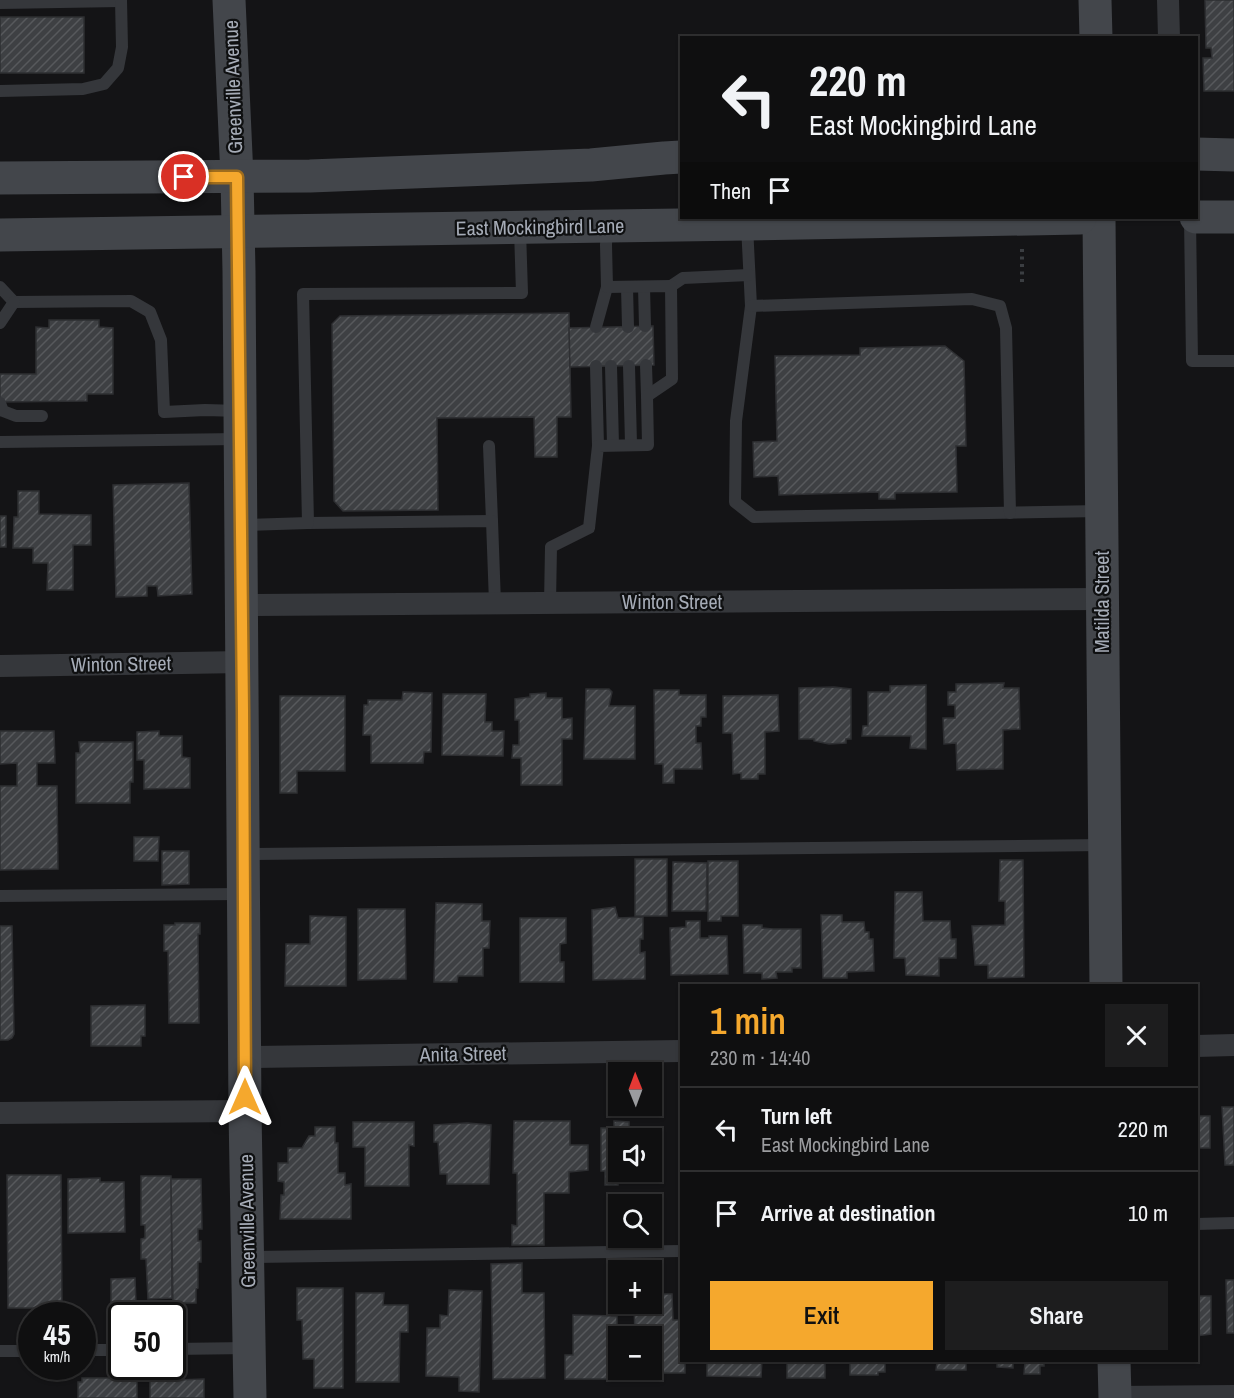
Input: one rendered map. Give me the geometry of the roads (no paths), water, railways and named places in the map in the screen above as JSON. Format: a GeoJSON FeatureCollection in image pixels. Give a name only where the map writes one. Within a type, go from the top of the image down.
{"type":"FeatureCollection","features":[{"type":"Feature","properties":{"kind":"main road","name":"Greenville Avenue"},"geometry":{"type":"LineString","coordinates":[[230,0],[238,231],[245,1111],[250,1398]]}},
{"type":"Feature","properties":{"kind":"main road"},"geometry":{"type":"LineString","coordinates":[[1095,0],[1096,36]]}},
{"type":"Feature","properties":{"kind":"main road"},"geometry":{"type":"LineString","coordinates":[[1198,154],[1234,155]]}},
{"type":"Feature","properties":{"kind":"main road"},"geometry":{"type":"LineString","coordinates":[[0,178],[333,175],[591,165],[680,157]]}},
{"type":"Feature","properties":{"kind":"main road"},"geometry":{"type":"LineString","coordinates":[[1198,217],[1234,217]]}},
{"type":"Feature","properties":{"kind":"main road","name":"East Mockingbird Lane"},"geometry":{"type":"LineString","coordinates":[[0,235],[1024,219]]}},
{"type":"Feature","properties":{"kind":"main road","name":"Matilda Street"},"geometry":{"type":"LineString","coordinates":[[1099,219],[1106,984]]}},
{"type":"Feature","properties":{"kind":"main road"},"geometry":{"type":"LineString","coordinates":[[1114,1362],[1115,1397]]}},
{"type":"Feature","properties":{"kind":"street"},"geometry":{"type":"LineString","coordinates":[[1168,0],[1169,36]]}},
{"type":"Feature","properties":{"kind":"street","name":"Winton Street"},"geometry":{"type":"LineString","coordinates":[[242,605],[1102,599]]}},
{"type":"Feature","properties":{"kind":"street","name":"Winton Street"},"geometry":{"type":"LineString","coordinates":[[0,666],[243,662]]}},
{"type":"Feature","properties":{"kind":"street"},"geometry":{"type":"LineString","coordinates":[[1198,1046],[1234,1046]]}},
{"type":"Feature","properties":{"kind":"street","name":"Anita Street"},"geometry":{"type":"LineString","coordinates":[[245,1057],[680,1051]]}},
{"type":"Feature","properties":{"kind":"street"},"geometry":{"type":"LineString","coordinates":[[0,1113],[245,1111]]}},
{"type":"Feature","properties":{"kind":"street"},"geometry":{"type":"LineString","coordinates":[[1115,1397],[1234,1396]]}},
{"type":"Feature","properties":{"kind":"lane"},"geometry":{"type":"LineString","coordinates":[[0,3],[121,0],[122,47],[118,68],[104,84],[83,89],[0,91]]}},
{"type":"Feature","properties":{"kind":"lane"},"geometry":{"type":"LineString","coordinates":[[1191,219],[1192,362],[1234,361]]}},
{"type":"Feature","properties":{"kind":"lane"},"geometry":{"type":"LineString","coordinates":[[747,224],[751,306],[736,421],[735,502],[754,517],[1102,511]]}},
{"type":"Feature","properties":{"kind":"lane"},"geometry":{"type":"LineString","coordinates":[[596,327],[607,287],[607,226]]}},
{"type":"Feature","properties":{"kind":"lane"},"geometry":{"type":"LineString","coordinates":[[308,523],[303,294],[522,292],[520,227]]}},
{"type":"Feature","properties":{"kind":"lane"},"geometry":{"type":"LineString","coordinates":[[607,287],[671,286],[683,278],[749,275]]}},
{"type":"Feature","properties":{"kind":"lane"},"geometry":{"type":"LineString","coordinates":[[647,396],[672,379],[671,286]]}},
{"type":"Feature","properties":{"kind":"lane"},"geometry":{"type":"LineString","coordinates":[[0,287],[14,302],[131,301],[150,312],[161,340],[164,411],[205,410],[240,425]]}},
{"type":"Feature","properties":{"kind":"lane"},"geometry":{"type":"LineString","coordinates":[[627,287],[628,327]]}},
{"type":"Feature","properties":{"kind":"lane"},"geometry":{"type":"LineString","coordinates":[[644,287],[645,326]]}},
{"type":"Feature","properties":{"kind":"lane"},"geometry":{"type":"LineString","coordinates":[[751,306],[972,299],[1000,306],[1006,328],[1010,513]]}},
{"type":"Feature","properties":{"kind":"lane"},"geometry":{"type":"LineString","coordinates":[[0,323],[14,302]]}},
{"type":"Feature","properties":{"kind":"lane"},"geometry":{"type":"LineString","coordinates":[[598,446],[648,445],[646,365]]}},
{"type":"Feature","properties":{"kind":"lane"},"geometry":{"type":"LineString","coordinates":[[550,603],[551,547],[589,528],[598,446],[596,366]]}},
{"type":"Feature","properties":{"kind":"lane"},"geometry":{"type":"LineString","coordinates":[[611,366],[613,445]]}},
{"type":"Feature","properties":{"kind":"lane"},"geometry":{"type":"LineString","coordinates":[[629,366],[631,444]]}},
{"type":"Feature","properties":{"kind":"lane"},"geometry":{"type":"LineString","coordinates":[[0,403],[3,411],[16,416],[42,416]]}},
{"type":"Feature","properties":{"kind":"lane"},"geometry":{"type":"LineString","coordinates":[[0,442],[240,425]]}},
{"type":"Feature","properties":{"kind":"lane"},"geometry":{"type":"LineString","coordinates":[[489,446],[495,603]]}},
{"type":"Feature","properties":{"kind":"lane"},"geometry":{"type":"LineString","coordinates":[[241,525],[492,521]]}},
{"type":"Feature","properties":{"kind":"lane"},"geometry":{"type":"LineString","coordinates":[[244,854],[1105,845]]}},
{"type":"Feature","properties":{"kind":"lane"},"geometry":{"type":"LineString","coordinates":[[0,896],[244,894]]}},
{"type":"Feature","properties":{"kind":"lane"},"geometry":{"type":"LineString","coordinates":[[1198,1224],[1234,1223]]}},
{"type":"Feature","properties":{"kind":"lane"},"geometry":{"type":"LineString","coordinates":[[248,1257],[680,1251]]}},
{"type":"Feature","properties":{"kind":"lane"},"geometry":{"type":"LineString","coordinates":[[186,1349],[249,1348]]}},
{"type":"Feature","properties":{"kind":"lane"},"geometry":{"type":"LineString","coordinates":[[0,1351],[18,1351]]}}]}
